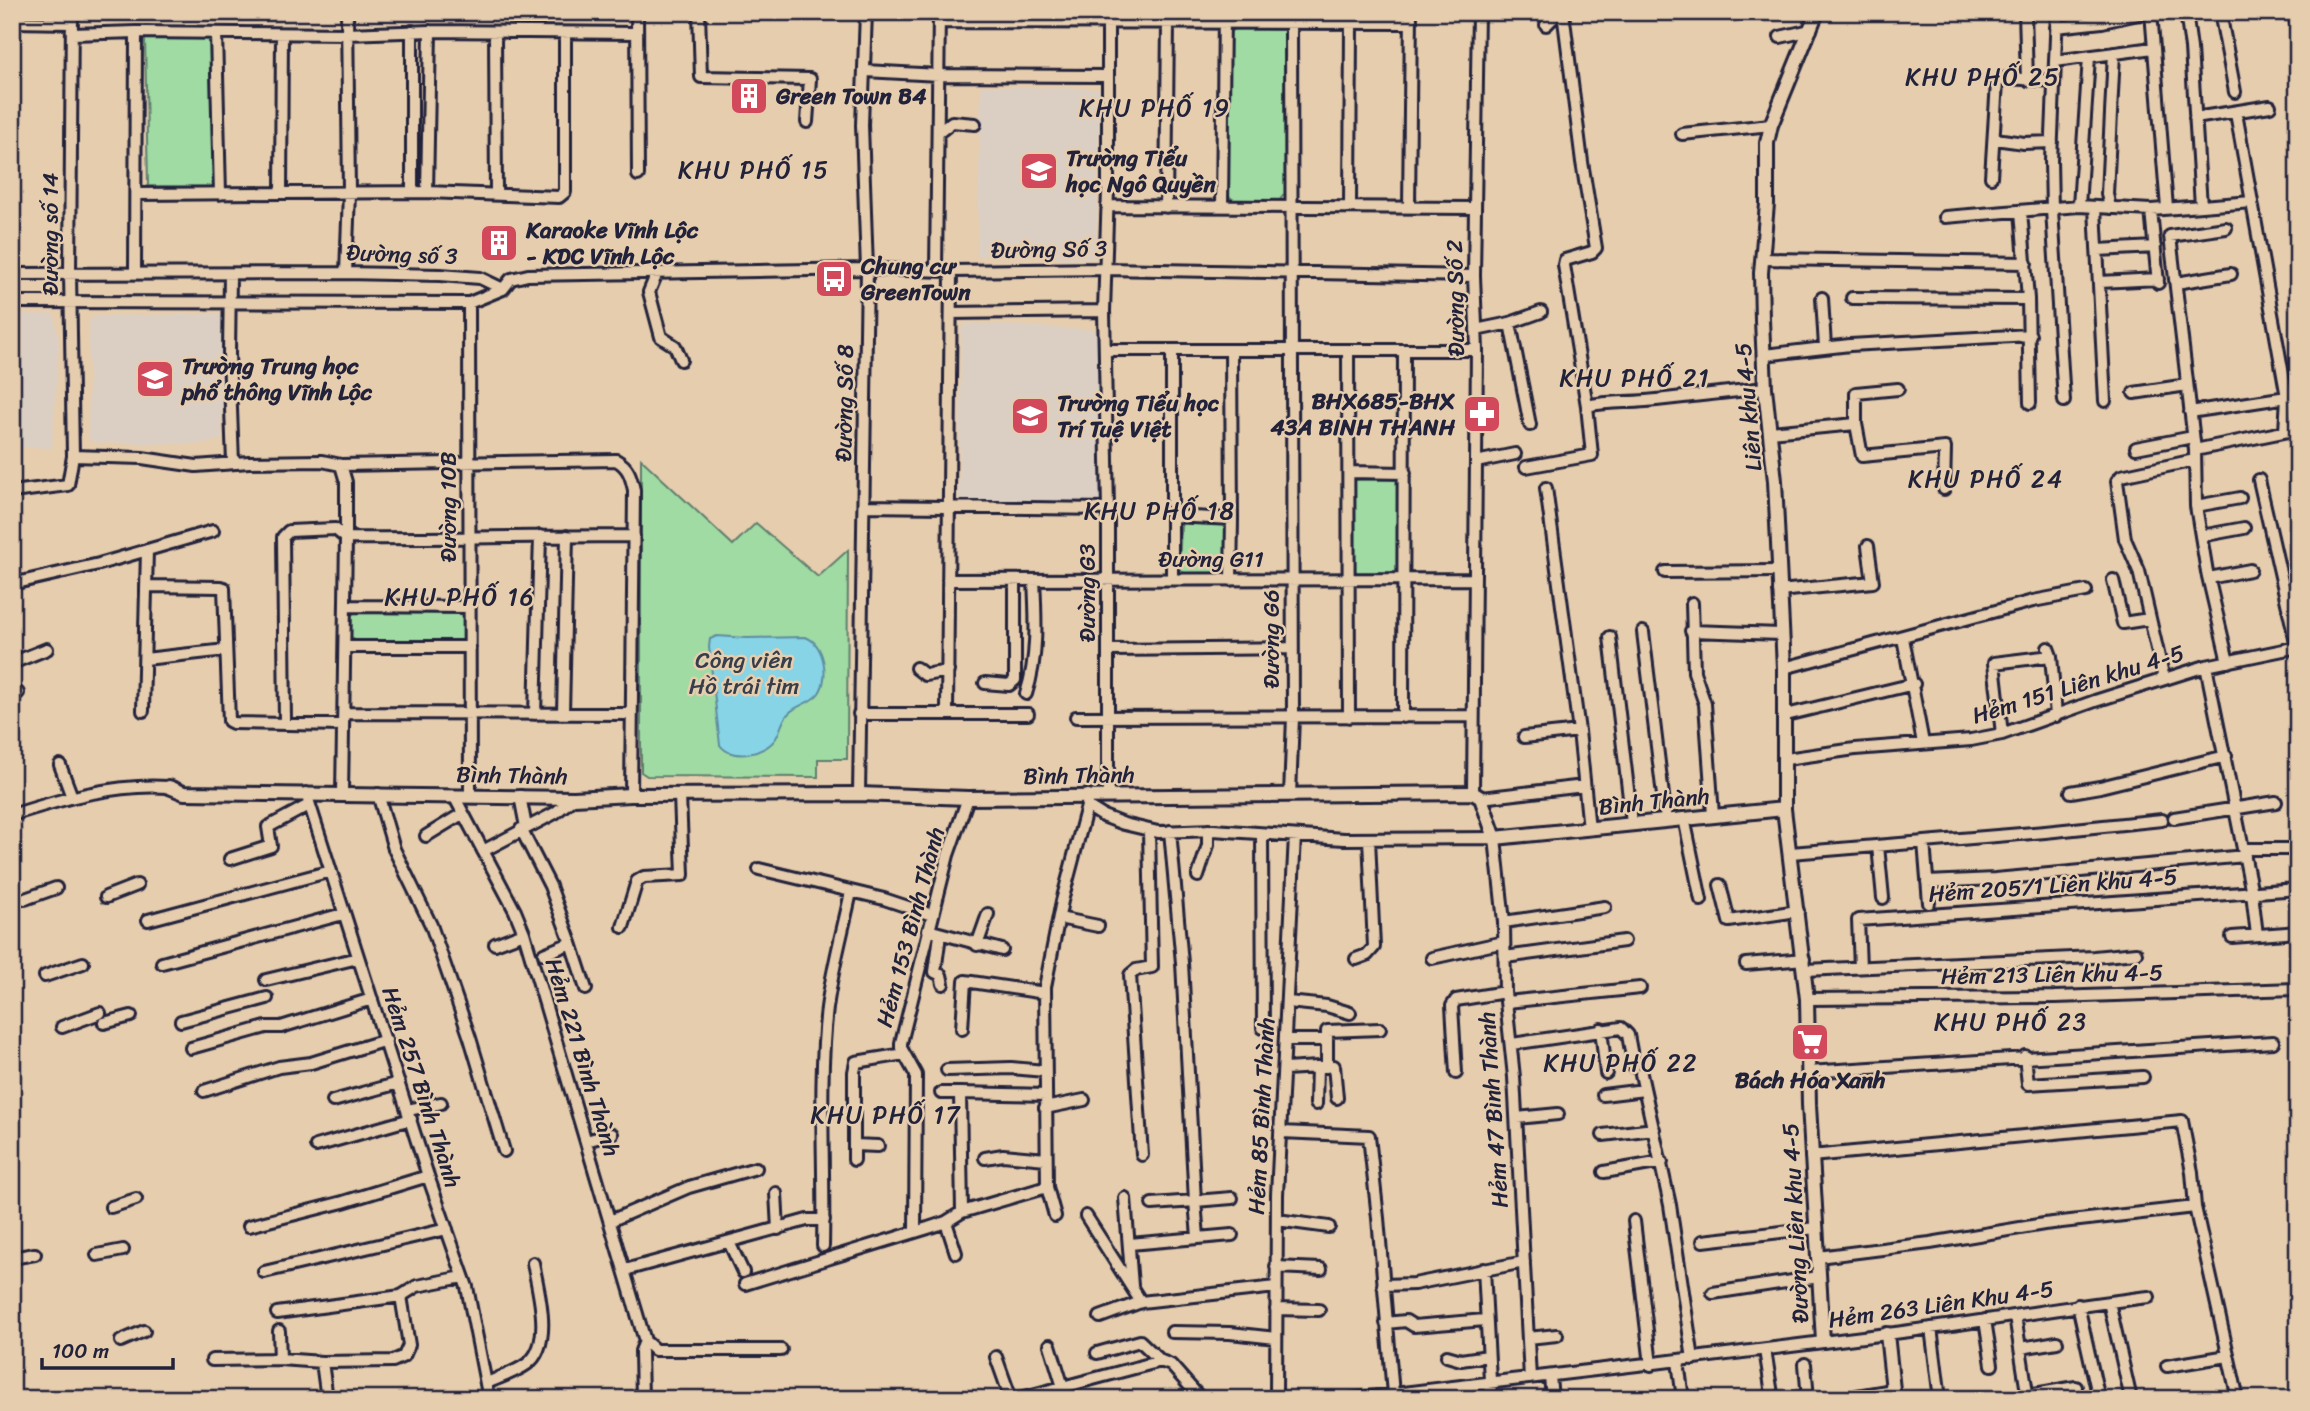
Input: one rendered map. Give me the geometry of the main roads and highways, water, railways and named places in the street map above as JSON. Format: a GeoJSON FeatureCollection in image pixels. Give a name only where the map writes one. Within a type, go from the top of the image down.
{"type":"FeatureCollection","features":[{"type":"Feature","properties":{"kind":"water"},"geometry":{"type":"Polygon","coordinates":[[[717,636],[805,637],[812,640],[821,653],[824,678],[819,693],[788,714],[776,738],[757,752],[732,753],[720,745],[709,647],[710,639],[717,636]]]}},
{"type":"Feature","properties":{"kind":"place","name":"Green Town B4"},"geometry":{"type":"Point","coordinates":[749,96]}},
{"type":"Feature","properties":{"kind":"place","name":"Trường Tiểu học Ngô Quyền"},"geometry":{"type":"Point","coordinates":[1039,171]}},
{"type":"Feature","properties":{"kind":"place","name":"Karaoke Vĩnh Lộc - KDC Vĩnh Lộc"},"geometry":{"type":"Point","coordinates":[499,243]}},
{"type":"Feature","properties":{"kind":"place","name":"Chung cư GreenTown"},"geometry":{"type":"Point","coordinates":[834,279]}},
{"type":"Feature","properties":{"kind":"place","name":"Trường Trung học phổ thông Vĩnh Lộc"},"geometry":{"type":"Point","coordinates":[155,379]}},
{"type":"Feature","properties":{"kind":"place","name":"BHX685-BHX 43A BINH THANH"},"geometry":{"type":"Point","coordinates":[1482,414]}},
{"type":"Feature","properties":{"kind":"place","name":"Trường Tiểu học Trí Tuệ Việt"},"geometry":{"type":"Point","coordinates":[1030,416]}},
{"type":"Feature","properties":{"kind":"place","name":"Bách Hóa Xanh"},"geometry":{"type":"Point","coordinates":[1810,1042]}},
{"type":"Feature","properties":{"kind":"district","name":"KHU PHỐ 25"},"geometry":{"type":"Point","coordinates":[1983,77]}},
{"type":"Feature","properties":{"kind":"district","name":"KHU PHỐ 19"},"geometry":{"type":"Point","coordinates":[1155,108]}},
{"type":"Feature","properties":{"kind":"district","name":"KHU PHỐ 15"},"geometry":{"type":"Point","coordinates":[754,170]}},
{"type":"Feature","properties":{"kind":"district","name":"KHU PHỐ 21"},"geometry":{"type":"Point","coordinates":[1635,378]}},
{"type":"Feature","properties":{"kind":"district","name":"KHU PHỐ 24"},"geometry":{"type":"Point","coordinates":[1986,479]}},
{"type":"Feature","properties":{"kind":"district","name":"KHU PHỐ 18"},"geometry":{"type":"Point","coordinates":[1160,511]}},
{"type":"Feature","properties":{"kind":"district","name":"KHU PHỐ 16"},"geometry":{"type":"Point","coordinates":[460,597]}},
{"type":"Feature","properties":{"kind":"district","name":"KHU PHỐ 23"},"geometry":{"type":"Point","coordinates":[2011,1022]}},
{"type":"Feature","properties":{"kind":"district","name":"KHU PHỐ 22"},"geometry":{"type":"Point","coordinates":[1621,1063]}},
{"type":"Feature","properties":{"kind":"district","name":"KHU PHỐ 17"},"geometry":{"type":"Point","coordinates":[886,1115]}},
{"type":"Feature","properties":{"kind":"park label","name":"Công viên Hồ trái tim"},"geometry":{"type":"Point","coordinates":[744,673]}}]}
